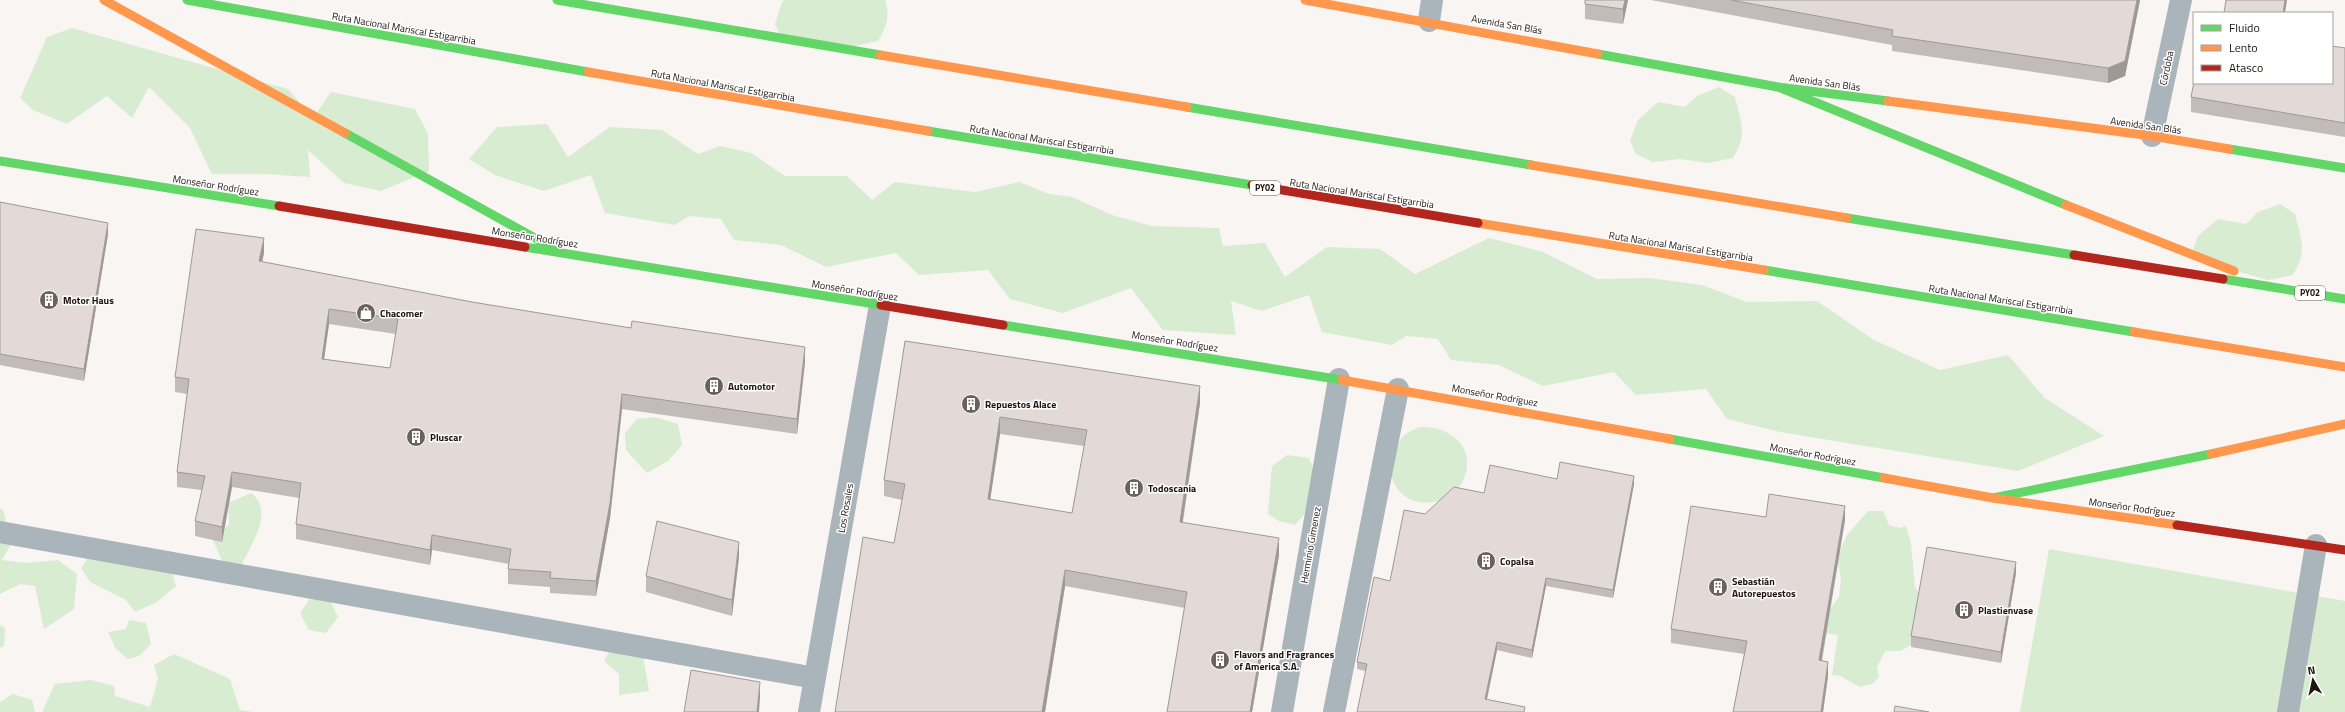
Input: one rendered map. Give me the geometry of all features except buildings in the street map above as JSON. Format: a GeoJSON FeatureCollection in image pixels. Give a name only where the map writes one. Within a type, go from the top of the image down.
{"type":"FeatureCollection","features":[{"type":"Feature","properties":{"kind":"main road"},"geometry":{"type":"LineString","coordinates":[[104,0],[560,252]]}},
{"type":"Feature","properties":{"kind":"main road","name":"Ruta Nacional Mariscal Estigarribia"},"geometry":{"type":"LineString","coordinates":[[187,0],[769,105],[2345,367]]}},
{"type":"Feature","properties":{"kind":"main road","name":"PY02"},"geometry":{"type":"LineString","coordinates":[[557,0],[1644,185],[2275,286],[2345,299]]}},
{"type":"Feature","properties":{"kind":"main road","name":"Avenida San Blás"},"geometry":{"type":"LineString","coordinates":[[1304,0],[1429,21],[1778,87],[2152,136],[2345,168]]}},
{"type":"Feature","properties":{"kind":"main road"},"geometry":{"type":"LineString","coordinates":[[1778,87],[2018,186],[2275,286]]}},
{"type":"Feature","properties":{"kind":"main road","name":"Monseñor Rodríguez"},"geometry":{"type":"LineString","coordinates":[[0,162],[1339,379],[1993,498],[2345,550]]}},
{"type":"Feature","properties":{"kind":"main road"},"geometry":{"type":"LineString","coordinates":[[1993,498],[2261,444],[2345,424]]}},
{"type":"Feature","properties":{"kind":"street"},"geometry":{"type":"LineString","coordinates":[[1429,21],[1432,0]]}},
{"type":"Feature","properties":{"kind":"street","name":"Córdoba"},"geometry":{"type":"LineString","coordinates":[[2152,136],[2181,0]]}},
{"type":"Feature","properties":{"kind":"street","name":"Los Rosales"},"geometry":{"type":"LineString","coordinates":[[809,712],[880,305]]}},
{"type":"Feature","properties":{"kind":"street","name":"Herminio Gimenez"},"geometry":{"type":"LineString","coordinates":[[1282,712],[1339,379]]}},
{"type":"Feature","properties":{"kind":"street"},"geometry":{"type":"LineString","coordinates":[[1334,712],[1398,389]]}},
{"type":"Feature","properties":{"kind":"street"},"geometry":{"type":"LineString","coordinates":[[0,532],[815,678]]}},
{"type":"Feature","properties":{"kind":"street"},"geometry":{"type":"LineString","coordinates":[[2288,712],[2316,545]]}},
{"type":"Feature","properties":{"kind":"green space"},"geometry":{"type":"Polygon","coordinates":[[[785,0],[885,0],[887,21],[884,31],[878,41],[854,46],[781,37],[775,24],[782,2],[785,0]]]}},
{"type":"Feature","properties":{"kind":"green space"},"geometry":{"type":"Polygon","coordinates":[[[72,28],[288,89],[313,118],[331,92],[415,109],[428,134],[429,171],[381,191],[344,183],[308,150],[310,177],[264,174],[212,174],[190,128],[149,87],[132,118],[107,96],[67,124],[33,110],[20,98],[47,37],[72,28]]]}},
{"type":"Feature","properties":{"kind":"green space"},"geometry":{"type":"Polygon","coordinates":[[[1719,87],[1735,97],[1741,121],[1742,135],[1738,150],[1733,158],[1708,163],[1680,159],[1653,162],[1636,154],[1630,141],[1638,120],[1658,102],[1685,107],[1697,96],[1719,87]]]}},
{"type":"Feature","properties":{"kind":"green space"},"geometry":{"type":"Polygon","coordinates":[[[547,124],[568,157],[610,127],[662,130],[698,154],[720,146],[751,153],[785,176],[847,176],[872,200],[895,182],[975,192],[1019,182],[1049,194],[1072,197],[1112,215],[1152,226],[1219,228],[1223,246],[1265,243],[1285,277],[1327,247],[1380,249],[1415,274],[1489,238],[1543,252],[1597,279],[1649,278],[1702,285],[1747,302],[1817,301],[1874,340],[1940,370],[2008,355],[2045,398],[2104,436],[2018,471],[1780,432],[1727,419],[1706,389],[1636,395],[1614,372],[1543,386],[1499,365],[1451,360],[1438,339],[1406,336],[1392,345],[1322,332],[1309,295],[1262,311],[1231,301],[1236,335],[1163,330],[1131,288],[1063,313],[1010,299],[988,270],[919,275],[896,253],[826,267],[781,245],[734,240],[721,219],[689,216],[675,225],[605,213],[591,175],[544,191],[495,175],[469,159],[497,127],[547,124]]]}},
{"type":"Feature","properties":{"kind":"green space"},"geometry":{"type":"Polygon","coordinates":[[[2280,204],[2295,214],[2301,238],[2302,251],[2298,266],[2293,275],[2268,280],[2190,258],[2198,236],[2218,219],[2246,224],[2258,212],[2280,204]]]}},
{"type":"Feature","properties":{"kind":"green space"},"geometry":{"type":"Polygon","coordinates":[[[655,417],[678,424],[682,445],[668,461],[647,473],[626,450],[625,433],[637,419],[655,417]]]}},
{"type":"Feature","properties":{"kind":"green space"},"geometry":{"type":"Polygon","coordinates":[[[1420,427],[1439,429],[1455,438],[1461,444],[1467,461],[1466,472],[1461,484],[1453,493],[1442,499],[1430,502],[1419,502],[1408,498],[1398,490],[1392,478],[1396,451],[1400,441],[1409,432],[1420,427]]]}},
{"type":"Feature","properties":{"kind":"green space"},"geometry":{"type":"Polygon","coordinates":[[[1287,455],[1309,458],[1315,472],[1304,515],[1295,525],[1279,521],[1268,514],[1272,466],[1287,455]]]}},
{"type":"Feature","properties":{"kind":"green space"},"geometry":{"type":"Polygon","coordinates":[[[251,493],[258,500],[261,509],[259,528],[255,538],[241,566],[222,561],[213,540],[229,524],[228,503],[251,493]]]}},
{"type":"Feature","properties":{"kind":"green space"},"geometry":{"type":"Polygon","coordinates":[[[0,508],[3,510],[12,543],[2,560],[26,563],[58,560],[77,574],[74,609],[44,629],[35,586],[20,584],[0,594],[0,508]]]}},
{"type":"Feature","properties":{"kind":"green space"},"geometry":{"type":"Polygon","coordinates":[[[1868,511],[1883,511],[1889,525],[1899,528],[1906,526],[1911,544],[1915,587],[1925,603],[1912,644],[1901,651],[1885,651],[1877,667],[1879,677],[1872,684],[1860,687],[1840,676],[1832,675],[1838,635],[1806,630],[1818,609],[1831,608],[1839,597],[1841,579],[1837,557],[1847,535],[1868,511]]]}},
{"type":"Feature","properties":{"kind":"green space"},"geometry":{"type":"Polygon","coordinates":[[[2049,549],[2345,601],[2345,712],[2020,712],[2049,549]]]}},
{"type":"Feature","properties":{"kind":"green space"},"geometry":{"type":"Polygon","coordinates":[[[166,553],[176,586],[157,602],[135,612],[126,600],[90,582],[81,568],[89,556],[166,553]]]}},
{"type":"Feature","properties":{"kind":"green space"},"geometry":{"type":"Polygon","coordinates":[[[328,596],[338,617],[326,633],[309,630],[300,613],[309,600],[328,596]]]}},
{"type":"Feature","properties":{"kind":"green space"},"geometry":{"type":"Polygon","coordinates":[[[129,620],[146,623],[151,644],[139,656],[128,659],[116,649],[108,632],[126,629],[129,620]]]}},
{"type":"Feature","properties":{"kind":"green space"},"geometry":{"type":"Polygon","coordinates":[[[0,625],[5,628],[4,646],[0,648],[0,625]]]}},
{"type":"Feature","properties":{"kind":"green space"},"geometry":{"type":"Polygon","coordinates":[[[612,647],[642,650],[649,691],[619,695],[619,674],[604,661],[612,647]]]}},
{"type":"Feature","properties":{"kind":"green space"},"geometry":{"type":"Polygon","coordinates":[[[174,654],[230,679],[240,710],[253,712],[42,712],[55,684],[91,680],[114,686],[115,696],[150,707],[158,679],[154,665],[174,654]]]}},
{"type":"Feature","properties":{"kind":"green space"},"geometry":{"type":"Polygon","coordinates":[[[13,694],[32,700],[35,712],[0,712],[0,702],[13,694]]]}},
{"type":"Feature","properties":{"kind":"traffic: fast"},"geometry":{"type":"LineString","coordinates":[[187,0],[588,72]]}},
{"type":"Feature","properties":{"kind":"traffic: fast"},"geometry":{"type":"LineString","coordinates":[[557,0],[880,55]]}},
{"type":"Feature","properties":{"kind":"traffic: fast"},"geometry":{"type":"LineString","coordinates":[[1598,54],[1778,87],[1888,101]]}},
{"type":"Feature","properties":{"kind":"traffic: fast"},"geometry":{"type":"LineString","coordinates":[[1778,87],[2066,205]]}},
{"type":"Feature","properties":{"kind":"traffic: fast"},"geometry":{"type":"LineString","coordinates":[[1187,107],[1531,165]]}},
{"type":"Feature","properties":{"kind":"traffic: fast"},"geometry":{"type":"LineString","coordinates":[[928,131],[1252,185]]}},
{"type":"Feature","properties":{"kind":"traffic: fast"},"geometry":{"type":"LineString","coordinates":[[345,133],[560,252]]}},
{"type":"Feature","properties":{"kind":"traffic: fast"},"geometry":{"type":"LineString","coordinates":[[2229,149],[2345,168]]}},
{"type":"Feature","properties":{"kind":"traffic: fast"},"geometry":{"type":"LineString","coordinates":[[0,161],[279,206]]}},
{"type":"Feature","properties":{"kind":"traffic: fast"},"geometry":{"type":"LineString","coordinates":[[1847,218],[2074,255]]}},
{"type":"Feature","properties":{"kind":"traffic: fast"},"geometry":{"type":"LineString","coordinates":[[525,247],[881,305]]}},
{"type":"Feature","properties":{"kind":"traffic: fast"},"geometry":{"type":"LineString","coordinates":[[1764,270],[2134,332]]}},
{"type":"Feature","properties":{"kind":"traffic: fast"},"geometry":{"type":"LineString","coordinates":[[2223,279],[2345,299]]}},
{"type":"Feature","properties":{"kind":"traffic: fast"},"geometry":{"type":"LineString","coordinates":[[1003,325],[1342,380]]}},
{"type":"Feature","properties":{"kind":"traffic: fast"},"geometry":{"type":"LineString","coordinates":[[1670,439],[1884,478]]}},
{"type":"Feature","properties":{"kind":"traffic: fast"},"geometry":{"type":"LineString","coordinates":[[1993,498],[2211,454]]}},
{"type":"Feature","properties":{"kind":"traffic: slow"},"geometry":{"type":"LineString","coordinates":[[104,0],[345,133]]}},
{"type":"Feature","properties":{"kind":"traffic: slow"},"geometry":{"type":"LineString","coordinates":[[1305,0],[1598,54]]}},
{"type":"Feature","properties":{"kind":"traffic: slow"},"geometry":{"type":"LineString","coordinates":[[880,55],[1187,107]]}},
{"type":"Feature","properties":{"kind":"traffic: slow"},"geometry":{"type":"LineString","coordinates":[[588,72],[928,131]]}},
{"type":"Feature","properties":{"kind":"traffic: slow"},"geometry":{"type":"LineString","coordinates":[[1888,101],[2152,136],[2229,149]]}},
{"type":"Feature","properties":{"kind":"traffic: slow"},"geometry":{"type":"LineString","coordinates":[[1531,165],[1847,218]]}},
{"type":"Feature","properties":{"kind":"traffic: slow"},"geometry":{"type":"LineString","coordinates":[[2066,205],[2234,271]]}},
{"type":"Feature","properties":{"kind":"traffic: slow"},"geometry":{"type":"LineString","coordinates":[[1478,223],[1764,270]]}},
{"type":"Feature","properties":{"kind":"traffic: slow"},"geometry":{"type":"LineString","coordinates":[[2134,332],[2345,367]]}},
{"type":"Feature","properties":{"kind":"traffic: slow"},"geometry":{"type":"LineString","coordinates":[[1342,380],[1670,439]]}},
{"type":"Feature","properties":{"kind":"traffic: slow"},"geometry":{"type":"LineString","coordinates":[[2211,454],[2345,424]]}},
{"type":"Feature","properties":{"kind":"traffic: slow"},"geometry":{"type":"LineString","coordinates":[[1884,478],[1993,498],[2177,525]]}},
{"type":"Feature","properties":{"kind":"traffic: jam"},"geometry":{"type":"LineString","coordinates":[[1252,185],[1478,223]]}},
{"type":"Feature","properties":{"kind":"traffic: jam"},"geometry":{"type":"LineString","coordinates":[[279,206],[525,247]]}},
{"type":"Feature","properties":{"kind":"traffic: jam"},"geometry":{"type":"LineString","coordinates":[[2074,255],[2223,279]]}},
{"type":"Feature","properties":{"kind":"traffic: jam"},"geometry":{"type":"LineString","coordinates":[[881,305],[1003,325]]}},
{"type":"Feature","properties":{"kind":"traffic: jam"},"geometry":{"type":"LineString","coordinates":[[2177,525],[2345,550]]}},
{"type":"Feature","properties":{"kind":"place","name":"Motor Haus"},"geometry":{"type":"Point","coordinates":[49,300]}},
{"type":"Feature","properties":{"kind":"place","name":"Chacomer"},"geometry":{"type":"Point","coordinates":[366,313]}},
{"type":"Feature","properties":{"kind":"place","name":"Automotor"},"geometry":{"type":"Point","coordinates":[714,386]}},
{"type":"Feature","properties":{"kind":"place","name":"Repuestos Alace"},"geometry":{"type":"Point","coordinates":[971,404]}},
{"type":"Feature","properties":{"kind":"place","name":"Pluscar"},"geometry":{"type":"Point","coordinates":[416,437]}},
{"type":"Feature","properties":{"kind":"place","name":"Todoscania"},"geometry":{"type":"Point","coordinates":[1134,488]}},
{"type":"Feature","properties":{"kind":"place","name":"Copalsa"},"geometry":{"type":"Point","coordinates":[1486,561]}},
{"type":"Feature","properties":{"kind":"place","name":"Sebastián Autorepuestos"},"geometry":{"type":"Point","coordinates":[1718,587]}},
{"type":"Feature","properties":{"kind":"place","name":"Plastienvase"},"geometry":{"type":"Point","coordinates":[1964,610]}},
{"type":"Feature","properties":{"kind":"place","name":"Flavors and Fragrances of America S.A."},"geometry":{"type":"Point","coordinates":[1220,660]}}]}
